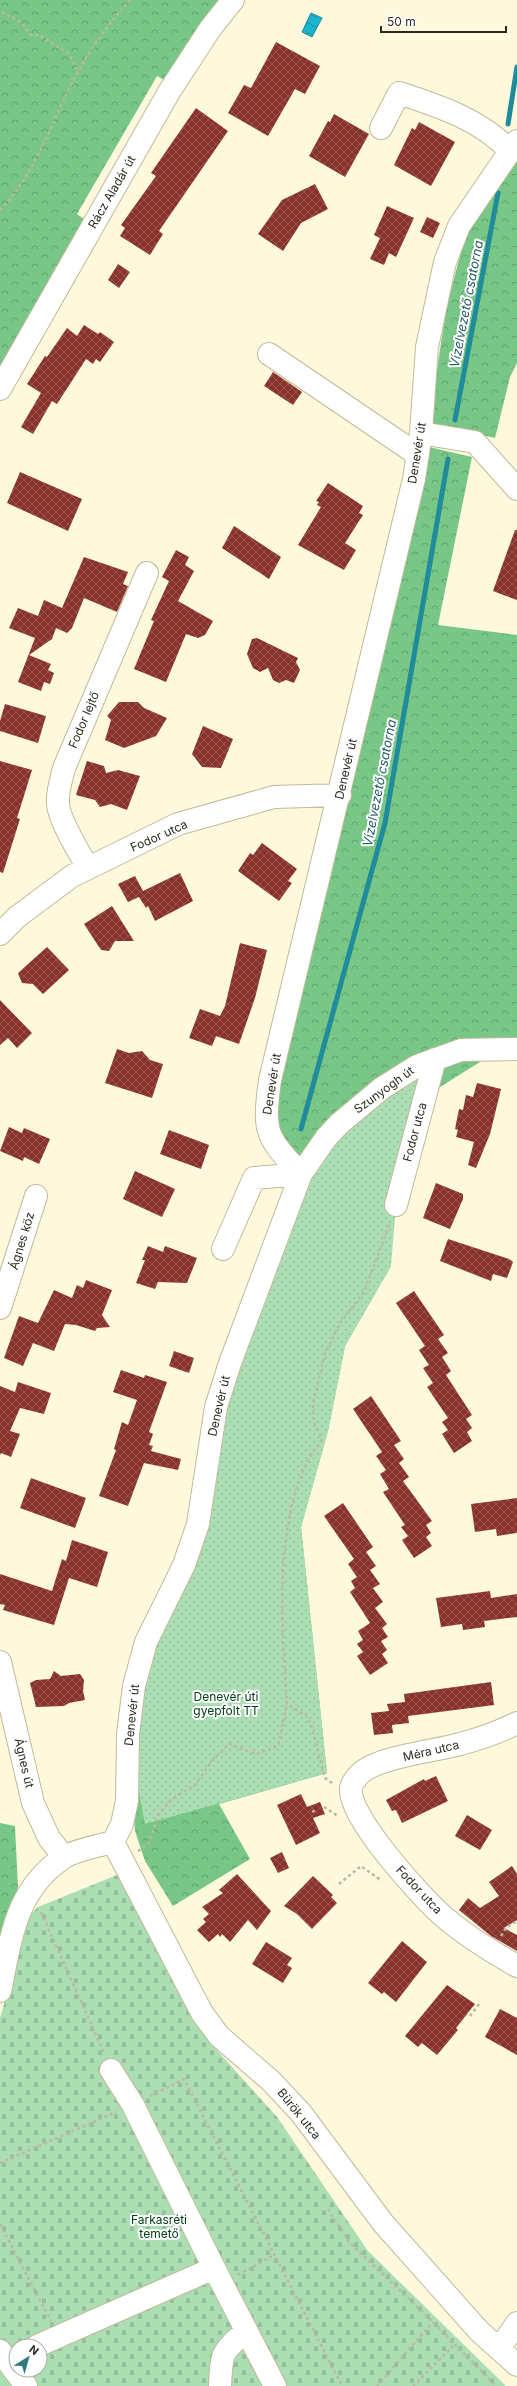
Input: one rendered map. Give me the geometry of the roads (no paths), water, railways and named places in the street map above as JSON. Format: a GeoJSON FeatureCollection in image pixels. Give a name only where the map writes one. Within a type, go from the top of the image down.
{"type":"FeatureCollection","features":[{"type":"Feature","properties":{"kind":"street","name":"Rácz Aladár út"},"geometry":{"type":"LineString","coordinates":[[0,389],[169,92],[210,30],[233,0]]}},
{"type":"Feature","properties":{"kind":"street"},"geometry":{"type":"LineString","coordinates":[[381,128],[399,93],[481,125],[514,147]]}},
{"type":"Feature","properties":{"kind":"street","name":"Denevér út"},"geometry":{"type":"LineString","coordinates":[[113,1842],[122,1824],[127,1801],[128,1734],[134,1686],[146,1642],[184,1565],[198,1524],[216,1407],[230,1363],[301,1174],[279,1152],[268,1134],[265,1115],[270,1080],[340,795],[418,455],[427,346],[445,262],[459,226],[474,201],[514,147]]}},
{"type":"Feature","properties":{"kind":"street"},"geometry":{"type":"LineString","coordinates":[[269,354],[418,455]]}},
{"type":"Feature","properties":{"kind":"street"},"geometry":{"type":"LineString","coordinates":[[421,433],[475,442],[517,489]]}},
{"type":"Feature","properties":{"kind":"street","name":"Fodor lejtő"},"geometry":{"type":"LineString","coordinates":[[88,868],[76,848],[58,806],[58,787],[64,768],[147,573]]}},
{"type":"Feature","properties":{"kind":"street","name":"Fodor utca"},"geometry":{"type":"LineString","coordinates":[[0,934],[17,917],[72,876],[178,824],[274,797],[340,795]]}},
{"type":"Feature","properties":{"kind":"street","name":"Szunyogh út"},"geometry":{"type":"LineString","coordinates":[[301,1174],[326,1138],[339,1124],[382,1088],[417,1066],[461,1050],[517,1049]]}},
{"type":"Feature","properties":{"kind":"street","name":"Fodor utca"},"geometry":{"type":"LineString","coordinates":[[396,1206],[435,1059]]}},
{"type":"Feature","properties":{"kind":"street"},"geometry":{"type":"LineString","coordinates":[[223,1249],[254,1178],[301,1174]]}},
{"type":"Feature","properties":{"kind":"street","name":"Ágnes köz"},"geometry":{"type":"LineString","coordinates":[[0,1308],[36,1196]]}},
{"type":"Feature","properties":{"kind":"street","name":"Ágnes út"},"geometry":{"type":"LineString","coordinates":[[0,1662],[33,1803],[48,1838],[64,1857]]}},
{"type":"Feature","properties":{"kind":"street","name":"Méra utca"},"geometry":{"type":"LineString","coordinates":[[351,1787],[362,1772],[379,1763],[459,1744],[517,1723]]}},
{"type":"Feature","properties":{"kind":"street","name":"Fodor utca"},"geometry":{"type":"LineString","coordinates":[[351,1787],[354,1802],[366,1824],[387,1854],[419,1894],[451,1922],[491,1951],[517,1966]]}},
{"type":"Feature","properties":{"kind":"street"},"geometry":{"type":"LineString","coordinates":[[0,1991],[14,1923],[21,1905],[38,1879],[64,1857],[113,1842]]}},
{"type":"Feature","properties":{"kind":"street","name":"Bürök utca"},"geometry":{"type":"LineString","coordinates":[[113,1842],[202,2013],[219,2036],[271,2081],[301,2113],[383,2223],[479,2331],[517,2365]]}},
{"type":"Feature","properties":{"kind":"street"},"geometry":{"type":"LineString","coordinates":[[111,2070],[133,2105],[218,2276],[275,2386]]}},
{"type":"Feature","properties":{"kind":"street"},"geometry":{"type":"LineString","coordinates":[[48,2341],[218,2276]]}},
{"type":"Feature","properties":{"kind":"street"},"geometry":{"type":"LineString","coordinates":[[499,2349],[517,2323]]}},
{"type":"Feature","properties":{"kind":"street"},"geometry":{"type":"LineString","coordinates":[[220,2386],[222,2357],[226,2348],[246,2331]]}},
{"type":"Feature","properties":{"kind":"water"},"geometry":{"type":"Polygon","coordinates":[[[311,13],[322,18],[312,37],[302,32],[311,13]]]}},
{"type":"Feature","properties":{"kind":"waterway"},"geometry":{"type":"LineString","coordinates":[[508,124],[517,67]]}},
{"type":"Feature","properties":{"kind":"waterway","name":"Vízelvezető csatorna"},"geometry":{"type":"LineString","coordinates":[[455,420],[498,193]]}},
{"type":"Feature","properties":{"kind":"waterway","name":"Vízelvezető csatorna"},"geometry":{"type":"LineString","coordinates":[[301,1129],[385,823],[448,459]]}},
{"type":"Feature","properties":{"kind":"park label","name":"Denevér úti gyepfolt TT"},"geometry":{"type":"Point","coordinates":[226,1704]}},
{"type":"Feature","properties":{"kind":"park label","name":"Farkasréti temető"},"geometry":{"type":"Point","coordinates":[159,2227]}}]}
